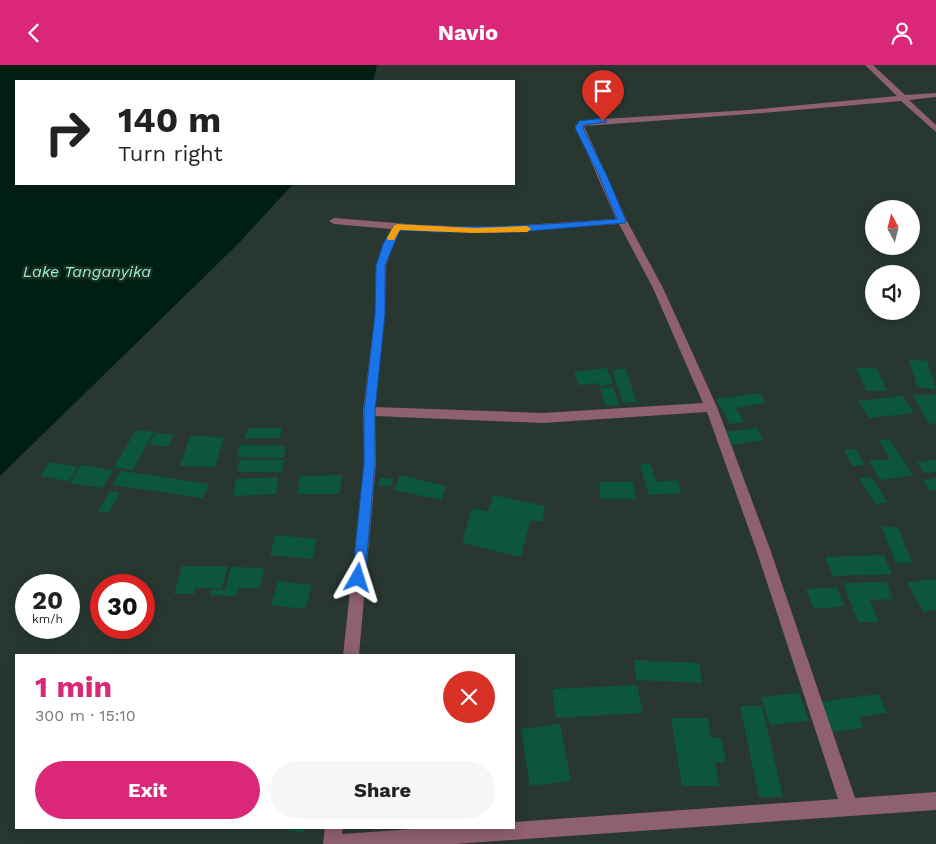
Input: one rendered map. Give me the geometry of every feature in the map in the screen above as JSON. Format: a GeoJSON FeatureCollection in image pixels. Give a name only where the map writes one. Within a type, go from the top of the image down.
{"type":"FeatureCollection","features":[{"type":"Feature","properties":{"kind":"street"},"geometry":{"type":"LineString","coordinates":[[869,65],[906,98],[936,130]]}},
{"type":"Feature","properties":{"kind":"street"},"geometry":{"type":"LineString","coordinates":[[849,807],[763,549],[711,407],[658,288],[622,221],[603,176],[579,128],[582,123],[749,112],[936,95]]}},
{"type":"Feature","properties":{"kind":"street"},"geometry":{"type":"LineString","coordinates":[[334,221],[433,230],[518,230],[622,221]]}},
{"type":"Feature","properties":{"kind":"street"},"geometry":{"type":"LineString","coordinates":[[351,654],[370,463],[369,411],[380,314],[381,266],[388,244],[397,227]]}},
{"type":"Feature","properties":{"kind":"street"},"geometry":{"type":"LineString","coordinates":[[369,411],[543,418],[711,407]]}},
{"type":"Feature","properties":{"kind":"street"},"geometry":{"type":"LineString","coordinates":[[334,829],[332,844],[936,801]]}},
{"type":"Feature","properties":{"kind":"water","name":"Lake Tanganyika"},"geometry":{"type":"Polygon","coordinates":[[[0,65],[377,65],[373,80],[15,80],[15,185],[292,185],[239,243],[0,476],[0,65]]]}},
{"type":"Feature","properties":{"kind":"building"},"geometry":{"type":"Polygon","coordinates":[[[909,359],[927,361],[936,389],[917,387],[909,359]]]}},
{"type":"Feature","properties":{"kind":"building"},"geometry":{"type":"Polygon","coordinates":[[[607,368],[613,384],[599,386],[598,383],[578,385],[574,372],[607,368]]]}},
{"type":"Feature","properties":{"kind":"building"},"geometry":{"type":"Polygon","coordinates":[[[625,368],[637,402],[623,403],[612,370],[625,368]]]}},
{"type":"Feature","properties":{"kind":"building"},"geometry":{"type":"Polygon","coordinates":[[[856,368],[877,368],[887,391],[866,391],[856,368]]]}},
{"type":"Feature","properties":{"kind":"building"},"geometry":{"type":"Polygon","coordinates":[[[613,387],[619,405],[606,406],[600,388],[613,387]]]}},
{"type":"Feature","properties":{"kind":"building"},"geometry":{"type":"Polygon","coordinates":[[[760,393],[766,403],[736,408],[744,422],[730,424],[716,399],[760,393]]]}},
{"type":"Feature","properties":{"kind":"building"},"geometry":{"type":"Polygon","coordinates":[[[913,395],[936,395],[936,423],[929,424],[913,395]]]}},
{"type":"Feature","properties":{"kind":"building"},"geometry":{"type":"Polygon","coordinates":[[[903,396],[914,413],[869,418],[858,401],[903,396]]]}},
{"type":"Feature","properties":{"kind":"building"},"geometry":{"type":"Polygon","coordinates":[[[248,428],[282,428],[280,438],[245,438],[248,428]]]}},
{"type":"Feature","properties":{"kind":"building"},"geometry":{"type":"Polygon","coordinates":[[[757,428],[764,440],[731,445],[725,432],[757,428]]]}},
{"type":"Feature","properties":{"kind":"building"},"geometry":{"type":"Polygon","coordinates":[[[136,430],[154,432],[133,470],[114,467],[136,430]]]}},
{"type":"Feature","properties":{"kind":"building"},"geometry":{"type":"Polygon","coordinates":[[[156,433],[174,435],[168,447],[149,444],[156,433]]]}},
{"type":"Feature","properties":{"kind":"building"},"geometry":{"type":"Polygon","coordinates":[[[190,436],[224,437],[215,467],[180,466],[190,436]]]}},
{"type":"Feature","properties":{"kind":"building"},"geometry":{"type":"Polygon","coordinates":[[[889,439],[913,475],[880,480],[869,461],[890,459],[879,440],[889,439]]]}},
{"type":"Feature","properties":{"kind":"building"},"geometry":{"type":"Polygon","coordinates":[[[240,445],[286,446],[283,458],[237,457],[240,445]]]}},
{"type":"Feature","properties":{"kind":"building"},"geometry":{"type":"Polygon","coordinates":[[[856,449],[864,465],[852,466],[844,450],[856,449]]]}},
{"type":"Feature","properties":{"kind":"building"},"geometry":{"type":"Polygon","coordinates":[[[240,460],[284,460],[282,472],[237,472],[240,460]]]}},
{"type":"Feature","properties":{"kind":"building"},"geometry":{"type":"Polygon","coordinates":[[[936,460],[936,472],[924,473],[917,462],[936,460]]]}},
{"type":"Feature","properties":{"kind":"building"},"geometry":{"type":"Polygon","coordinates":[[[49,462],[78,467],[69,481],[40,476],[49,462]]]}},
{"type":"Feature","properties":{"kind":"building"},"geometry":{"type":"Polygon","coordinates":[[[650,463],[656,482],[678,480],[681,493],[649,495],[640,465],[650,463]]]}},
{"type":"Feature","properties":{"kind":"building"},"geometry":{"type":"Polygon","coordinates":[[[81,465],[113,470],[102,488],[70,483],[81,465]]]}},
{"type":"Feature","properties":{"kind":"building"},"geometry":{"type":"Polygon","coordinates":[[[120,471],[209,484],[203,498],[112,485],[120,471]]]}},
{"type":"Feature","properties":{"kind":"building"},"geometry":{"type":"Polygon","coordinates":[[[342,475],[339,494],[297,494],[300,476],[342,475]]]}},
{"type":"Feature","properties":{"kind":"building"},"geometry":{"type":"Polygon","coordinates":[[[400,475],[446,486],[441,500],[394,490],[400,475]]]}},
{"type":"Feature","properties":{"kind":"building"},"geometry":{"type":"Polygon","coordinates":[[[278,477],[276,494],[233,496],[236,479],[278,477]]]}},
{"type":"Feature","properties":{"kind":"building"},"geometry":{"type":"Polygon","coordinates":[[[872,477],[887,502],[875,504],[859,478],[872,477]]]}},
{"type":"Feature","properties":{"kind":"building"},"geometry":{"type":"Polygon","coordinates":[[[380,478],[393,479],[391,486],[378,485],[380,478]]]}},
{"type":"Feature","properties":{"kind":"building"},"geometry":{"type":"Polygon","coordinates":[[[936,478],[936,490],[929,491],[923,480],[936,478]]]}},
{"type":"Feature","properties":{"kind":"building"},"geometry":{"type":"Polygon","coordinates":[[[599,482],[633,482],[636,499],[601,499],[599,482]]]}},
{"type":"Feature","properties":{"kind":"building"},"geometry":{"type":"Polygon","coordinates":[[[110,491],[120,492],[109,513],[98,511],[110,491]]]}},
{"type":"Feature","properties":{"kind":"building"},"geometry":{"type":"Polygon","coordinates":[[[493,495],[545,506],[542,522],[530,520],[521,557],[462,543],[472,508],[488,512],[493,495]]]}},
{"type":"Feature","properties":{"kind":"building"},"geometry":{"type":"Polygon","coordinates":[[[881,526],[898,527],[912,563],[896,563],[881,526]]]}},
{"type":"Feature","properties":{"kind":"building"},"geometry":{"type":"Polygon","coordinates":[[[275,535],[317,539],[312,559],[270,555],[275,535]]]}},
{"type":"Feature","properties":{"kind":"building"},"geometry":{"type":"Polygon","coordinates":[[[884,555],[892,574],[833,576],[825,557],[884,555]]]}},
{"type":"Feature","properties":{"kind":"building"},"geometry":{"type":"Polygon","coordinates":[[[182,566],[228,566],[222,588],[195,588],[194,594],[174,594],[182,566]]]}},
{"type":"Feature","properties":{"kind":"building"},"geometry":{"type":"Polygon","coordinates":[[[231,567],[264,568],[260,588],[238,588],[236,596],[210,595],[211,589],[225,590],[231,567]]]}},
{"type":"Feature","properties":{"kind":"building"},"geometry":{"type":"Polygon","coordinates":[[[936,579],[936,610],[923,612],[907,582],[936,579]]]}},
{"type":"Feature","properties":{"kind":"building"},"geometry":{"type":"Polygon","coordinates":[[[278,581],[312,585],[305,609],[271,605],[278,581]]]}},
{"type":"Feature","properties":{"kind":"building"},"geometry":{"type":"Polygon","coordinates":[[[886,582],[893,599],[870,600],[879,622],[858,622],[843,583],[886,582]]]}},
{"type":"Feature","properties":{"kind":"building"},"geometry":{"type":"Polygon","coordinates":[[[836,587],[845,606],[814,609],[806,589],[836,587]]]}},
{"type":"Feature","properties":{"kind":"building"},"geometry":{"type":"Polygon","coordinates":[[[634,660],[699,663],[702,683],[636,680],[634,660]]]}},
{"type":"Feature","properties":{"kind":"building"},"geometry":{"type":"Polygon","coordinates":[[[637,685],[643,713],[556,718],[552,689],[637,685]]]}},
{"type":"Feature","properties":{"kind":"building"},"geometry":{"type":"Polygon","coordinates":[[[799,693],[809,721],[770,725],[761,697],[799,693]]]}},
{"type":"Feature","properties":{"kind":"building"},"geometry":{"type":"Polygon","coordinates":[[[878,694],[887,713],[859,717],[863,728],[832,732],[820,702],[878,694]]]}},
{"type":"Feature","properties":{"kind":"building"},"geometry":{"type":"Polygon","coordinates":[[[740,706],[762,706],[783,797],[759,797],[740,706]]]}},
{"type":"Feature","properties":{"kind":"building"},"geometry":{"type":"Polygon","coordinates":[[[671,718],[708,718],[711,738],[721,738],[726,762],[715,762],[719,786],[682,786],[671,718]]]}},
{"type":"Feature","properties":{"kind":"building"},"geometry":{"type":"Polygon","coordinates":[[[560,724],[571,781],[530,786],[521,729],[560,724]]]}},
{"type":"Feature","properties":{"kind":"building"},"geometry":{"type":"Polygon","coordinates":[[[283,829],[305,829],[304,833],[283,829]]]}},
{"type":"Feature","properties":{"kind":"slow traffic"},"geometry":{"type":"LineString","coordinates":[[391,238],[397,227],[474,231],[527,229]]}},
{"type":"Feature","properties":{"kind":"route"},"geometry":{"type":"LineString","coordinates":[[358,578],[370,463],[369,411],[380,314],[381,266],[388,244],[397,227],[433,230],[518,230],[622,221],[603,176],[579,128],[579,125],[582,123],[603,121]]}}]}
